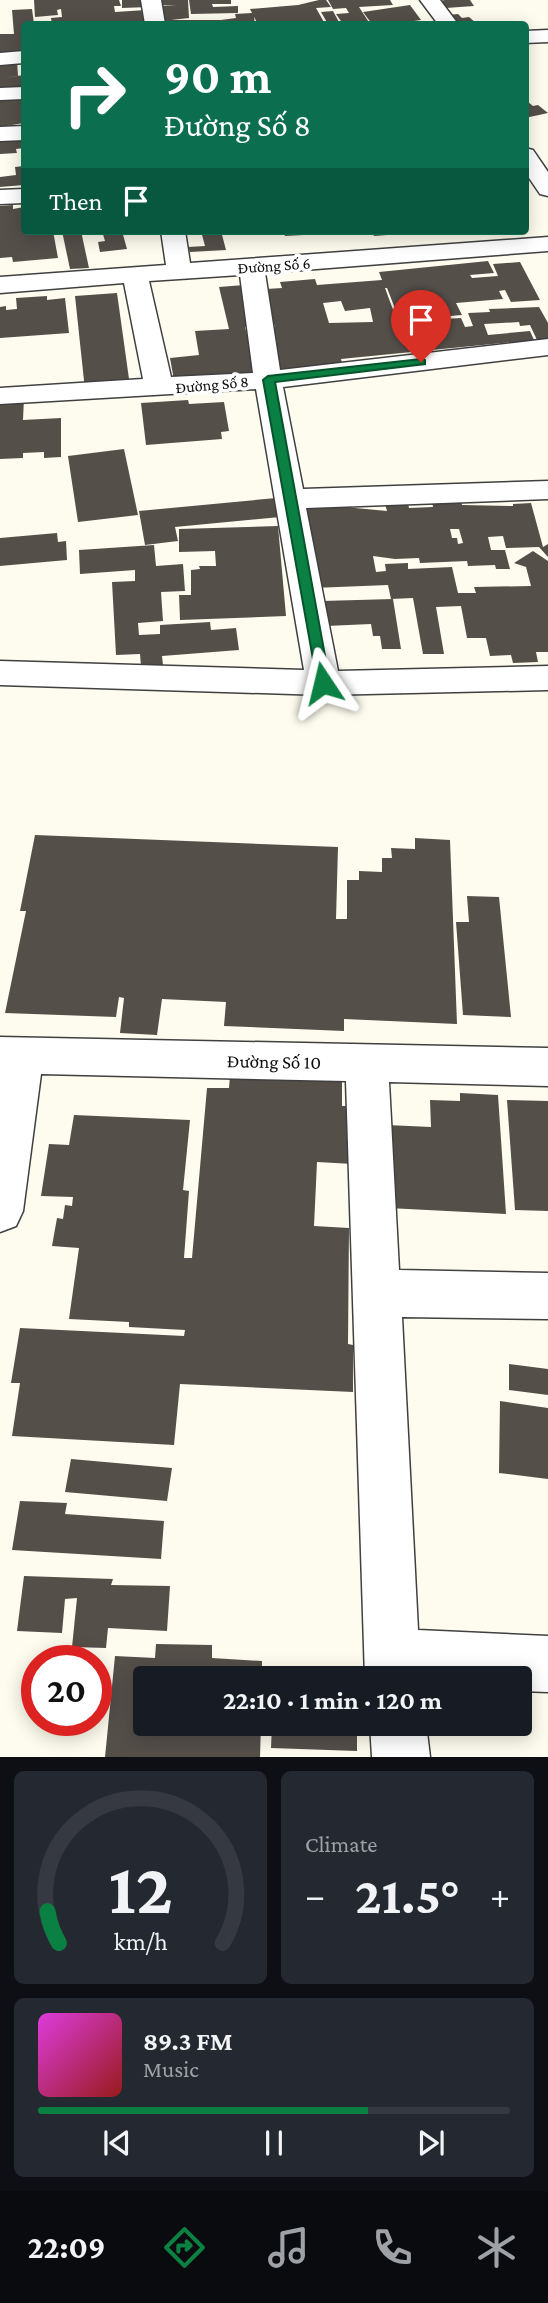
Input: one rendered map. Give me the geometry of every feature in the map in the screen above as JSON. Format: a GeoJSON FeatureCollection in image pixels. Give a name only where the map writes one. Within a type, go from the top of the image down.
{"type":"FeatureCollection","features":[{"type":"Feature","properties":{"kind":"street"},"geometry":{"type":"LineString","coordinates":[[151,0],[154,21]]}},
{"type":"Feature","properties":{"kind":"street"},"geometry":{"type":"LineString","coordinates":[[430,0],[446,21]]}},
{"type":"Feature","properties":{"kind":"street"},"geometry":{"type":"LineString","coordinates":[[529,37],[548,36]]}},
{"type":"Feature","properties":{"kind":"street"},"geometry":{"type":"LineString","coordinates":[[0,59],[21,57]]}},
{"type":"Feature","properties":{"kind":"street"},"geometry":{"type":"LineString","coordinates":[[0,94],[21,93]]}},
{"type":"Feature","properties":{"kind":"street"},"geometry":{"type":"LineString","coordinates":[[0,134],[21,133]]}},
{"type":"Feature","properties":{"kind":"street"},"geometry":{"type":"LineString","coordinates":[[529,161],[548,190]]}},
{"type":"Feature","properties":{"kind":"street"},"geometry":{"type":"LineString","coordinates":[[0,197],[21,196]]}},
{"type":"Feature","properties":{"kind":"street"},"geometry":{"type":"LineString","coordinates":[[174,235],[179,271]]}},
{"type":"Feature","properties":{"kind":"street","name":"Đường Số 6"},"geometry":{"type":"LineString","coordinates":[[0,285],[251,266],[544,252]]}},
{"type":"Feature","properties":{"kind":"street"},"geometry":{"type":"LineString","coordinates":[[251,266],[268,380],[323,683]]}},
{"type":"Feature","properties":{"kind":"street"},"geometry":{"type":"LineString","coordinates":[[135,274],[159,388]]}},
{"type":"Feature","properties":{"kind":"street","name":"Đường Số 8"},"geometry":{"type":"LineString","coordinates":[[0,396],[268,380],[548,347]]}},
{"type":"Feature","properties":{"kind":"street"},"geometry":{"type":"LineString","coordinates":[[290,499],[548,489]]}},
{"type":"Feature","properties":{"kind":"street"},"geometry":{"type":"LineString","coordinates":[[0,673],[323,683],[548,678]]}},
{"type":"Feature","properties":{"kind":"street"},"geometry":{"type":"LineString","coordinates":[[0,1211],[11,1056]]}},
{"type":"Feature","properties":{"kind":"street","name":"Đường Số 10"},"geometry":{"type":"LineString","coordinates":[[11,1056],[548,1067]]}},
{"type":"Feature","properties":{"kind":"street"},"geometry":{"type":"LineString","coordinates":[[367,1063],[392,1666]]}},
{"type":"Feature","properties":{"kind":"street"},"geometry":{"type":"LineString","coordinates":[[376,1293],[548,1296]]}},
{"type":"Feature","properties":{"kind":"street"},"geometry":{"type":"LineString","coordinates":[[470,1666],[548,1664]]}},
{"type":"Feature","properties":{"kind":"street"},"geometry":{"type":"LineString","coordinates":[[399,1736],[401,1757]]}},
{"type":"Feature","properties":{"kind":"building"},"geometry":{"type":"Polygon","coordinates":[[[34,0],[119,0],[121,6],[114,6],[115,12],[146,10],[147,16],[143,16],[144,21],[52,21],[51,18],[62,17],[61,9],[57,10],[58,15],[35,17],[34,0]]]}},
{"type":"Feature","properties":{"kind":"building"},"geometry":{"type":"Polygon","coordinates":[[[122,0],[149,0],[149,7],[122,8],[122,0]]]}},
{"type":"Feature","properties":{"kind":"building"},"geometry":{"type":"Polygon","coordinates":[[[162,0],[188,0],[189,18],[171,20],[236,18],[235,14],[252,13],[250,9],[298,5],[319,0],[326,0],[331,7],[316,8],[323,21],[256,21],[254,17],[255,21],[158,21],[155,6],[177,5],[162,5],[162,0]]]}},
{"type":"Feature","properties":{"kind":"building"},"geometry":{"type":"Polygon","coordinates":[[[189,0],[231,0],[231,4],[212,4],[213,7],[238,6],[238,13],[191,14],[189,0]]]}},
{"type":"Feature","properties":{"kind":"building"},"geometry":{"type":"Polygon","coordinates":[[[328,0],[390,0],[393,5],[359,7],[368,21],[341,21],[336,14],[349,13],[346,8],[333,9],[328,0]]]}},
{"type":"Feature","properties":{"kind":"building"},"geometry":{"type":"Polygon","coordinates":[[[470,0],[474,6],[446,8],[439,1],[470,0]]]}},
{"type":"Feature","properties":{"kind":"building"},"geometry":{"type":"Polygon","coordinates":[[[410,5],[421,20],[370,21],[363,12],[410,5]]]}},
{"type":"Feature","properties":{"kind":"building"},"geometry":{"type":"Polygon","coordinates":[[[32,9],[34,21],[21,21],[21,51],[0,53],[0,34],[14,34],[12,10],[32,9]]]}},
{"type":"Feature","properties":{"kind":"building"},"geometry":{"type":"Polygon","coordinates":[[[333,11],[338,21],[326,21],[321,12],[333,11]]]}},
{"type":"Feature","properties":{"kind":"building"},"geometry":{"type":"Polygon","coordinates":[[[458,14],[474,21],[455,21],[448,15],[458,14]]]}},
{"type":"Feature","properties":{"kind":"building"},"geometry":{"type":"Polygon","coordinates":[[[17,60],[21,91],[0,89],[0,61],[17,60]]]}},
{"type":"Feature","properties":{"kind":"building"},"geometry":{"type":"Polygon","coordinates":[[[0,96],[21,98],[21,124],[0,127],[0,96]]]}},
{"type":"Feature","properties":{"kind":"building"},"geometry":{"type":"Polygon","coordinates":[[[529,103],[533,106],[538,105],[548,113],[529,117],[529,103]]]}},
{"type":"Feature","properties":{"kind":"building"},"geometry":{"type":"Polygon","coordinates":[[[21,129],[21,148],[16,149],[17,153],[0,154],[0,141],[10,141],[10,130],[21,129]]]}},
{"type":"Feature","properties":{"kind":"building"},"geometry":{"type":"Polygon","coordinates":[[[21,166],[21,185],[0,187],[0,177],[16,175],[15,167],[21,166]]]}},
{"type":"Feature","properties":{"kind":"building"},"geometry":{"type":"Polygon","coordinates":[[[0,206],[21,208],[21,235],[54,235],[58,258],[13,262],[12,257],[0,258],[0,206]]]}},
{"type":"Feature","properties":{"kind":"building"},"geometry":{"type":"Polygon","coordinates":[[[63,235],[82,235],[89,268],[70,269],[63,235]]]}},
{"type":"Feature","properties":{"kind":"building"},"geometry":{"type":"Polygon","coordinates":[[[103,235],[123,235],[127,249],[100,252],[98,242],[105,241],[103,235]]]}},
{"type":"Feature","properties":{"kind":"building"},"geometry":{"type":"Polygon","coordinates":[[[202,235],[222,235],[226,250],[190,252],[188,247],[205,246],[202,235]]]}},
{"type":"Feature","properties":{"kind":"building"},"geometry":{"type":"Polygon","coordinates":[[[488,261],[494,273],[470,275],[472,278],[498,276],[493,264],[520,262],[540,300],[511,302],[505,290],[499,291],[503,299],[456,303],[462,315],[426,318],[461,318],[465,327],[473,326],[468,313],[490,312],[489,309],[539,307],[548,323],[548,339],[537,340],[530,325],[520,326],[519,322],[484,324],[488,335],[530,331],[534,340],[341,359],[342,363],[324,365],[326,367],[270,372],[258,328],[275,327],[270,311],[251,290],[282,288],[280,282],[315,279],[317,285],[382,280],[379,272],[488,261]],[[387,288],[402,334],[405,334],[387,288]],[[341,301],[323,303],[329,323],[373,322],[370,308],[345,311],[341,301]]]}},
{"type":"Feature","properties":{"kind":"building"},"geometry":{"type":"Polygon","coordinates":[[[244,285],[255,326],[245,327],[251,351],[265,374],[175,386],[170,358],[199,355],[195,331],[229,329],[219,287],[244,285]]]}},
{"type":"Feature","properties":{"kind":"building"},"geometry":{"type":"Polygon","coordinates":[[[117,293],[130,386],[85,390],[75,296],[117,293]]]}},
{"type":"Feature","properties":{"kind":"building"},"geometry":{"type":"Polygon","coordinates":[[[47,296],[47,300],[65,298],[69,333],[0,338],[0,307],[6,306],[6,310],[17,309],[16,298],[47,296]]]}},
{"type":"Feature","properties":{"kind":"building"},"geometry":{"type":"Polygon","coordinates":[[[24,398],[23,420],[61,418],[61,457],[44,458],[44,452],[23,453],[23,458],[0,459],[0,399],[24,398]]]}},
{"type":"Feature","properties":{"kind":"building"},"geometry":{"type":"Polygon","coordinates":[[[188,400],[189,404],[224,402],[229,431],[221,432],[222,439],[146,445],[141,403],[188,400]]]}},
{"type":"Feature","properties":{"kind":"building"},"geometry":{"type":"Polygon","coordinates":[[[124,449],[138,515],[78,522],[68,456],[124,449]]]}},
{"type":"Feature","properties":{"kind":"building"},"geometry":{"type":"Polygon","coordinates":[[[460,494],[462,505],[513,506],[531,503],[543,547],[548,544],[548,557],[539,547],[506,548],[503,536],[488,537],[491,550],[505,550],[510,569],[496,569],[495,565],[468,566],[467,561],[420,563],[419,558],[373,556],[376,572],[386,571],[385,564],[408,563],[408,569],[452,567],[458,593],[476,593],[474,587],[531,586],[526,567],[514,563],[533,551],[548,561],[548,652],[536,652],[538,662],[513,663],[511,655],[490,656],[486,638],[467,638],[461,606],[436,607],[444,654],[423,654],[413,598],[391,599],[388,585],[313,588],[318,574],[316,557],[300,558],[297,523],[312,523],[294,521],[292,502],[387,511],[385,504],[408,503],[409,508],[433,507],[431,496],[460,494]],[[450,529],[452,538],[457,538],[458,544],[463,543],[459,529],[450,529]]]}},
{"type":"Feature","properties":{"kind":"building"},"geometry":{"type":"Polygon","coordinates":[[[276,498],[280,517],[175,527],[178,541],[145,545],[139,511],[276,498]]]}},
{"type":"Feature","properties":{"kind":"building"},"geometry":{"type":"Polygon","coordinates":[[[278,526],[286,616],[180,620],[179,595],[191,595],[191,570],[200,569],[199,566],[216,566],[215,551],[179,552],[179,529],[278,526]]]}},
{"type":"Feature","properties":{"kind":"building"},"geometry":{"type":"Polygon","coordinates":[[[57,533],[58,542],[66,541],[67,560],[0,566],[0,538],[57,533]]]}},
{"type":"Feature","properties":{"kind":"building"},"geometry":{"type":"Polygon","coordinates":[[[154,545],[156,566],[183,564],[185,591],[161,592],[163,621],[138,623],[139,635],[160,634],[160,625],[210,622],[211,630],[236,628],[239,650],[162,656],[163,665],[141,666],[140,654],[116,655],[112,582],[135,581],[135,570],[80,574],[79,550],[154,545]]]}},
{"type":"Feature","properties":{"kind":"building"},"geometry":{"type":"Polygon","coordinates":[[[393,599],[401,649],[382,649],[380,636],[373,636],[371,624],[326,626],[322,601],[393,599]]]}},
{"type":"Feature","properties":{"kind":"building"},"geometry":{"type":"Polygon","coordinates":[[[35,835],[338,847],[336,919],[347,919],[347,880],[359,880],[359,871],[382,872],[382,858],[392,858],[391,848],[415,849],[415,838],[450,840],[457,1024],[344,1019],[344,1031],[224,1026],[226,1002],[162,999],[157,1035],[120,1033],[124,998],[119,997],[116,1017],[5,1013],[26,911],[20,911],[35,835]]]}},
{"type":"Feature","properties":{"kind":"building"},"geometry":{"type":"Polygon","coordinates":[[[467,896],[499,897],[511,1017],[463,1015],[456,922],[469,922],[467,896]]]}},
{"type":"Feature","properties":{"kind":"building"},"geometry":{"type":"Polygon","coordinates":[[[230,1076],[342,1081],[342,1106],[355,1106],[353,1164],[317,1162],[314,1226],[349,1228],[348,1344],[353,1345],[353,1392],[180,1384],[174,1445],[12,1436],[20,1383],[11,1383],[20,1328],[184,1336],[185,1330],[129,1327],[129,1322],[69,1319],[79,1248],[52,1246],[57,1218],[63,1219],[65,1205],[72,1206],[73,1197],[41,1196],[49,1144],[69,1145],[74,1115],[190,1120],[183,1190],[189,1191],[184,1258],[192,1258],[207,1088],[229,1088],[230,1076]]]}},
{"type":"Feature","properties":{"kind":"building"},"geometry":{"type":"Polygon","coordinates":[[[460,1093],[498,1095],[506,1214],[388,1208],[387,1125],[431,1127],[430,1100],[460,1101],[460,1093]]]}},
{"type":"Feature","properties":{"kind":"building"},"geometry":{"type":"Polygon","coordinates":[[[507,1100],[548,1101],[548,1211],[515,1210],[507,1100]]]}},
{"type":"Feature","properties":{"kind":"building"},"geometry":{"type":"Polygon","coordinates":[[[509,1364],[548,1369],[548,1395],[509,1390],[509,1364]]]}},
{"type":"Feature","properties":{"kind":"building"},"geometry":{"type":"Polygon","coordinates":[[[500,1401],[548,1408],[548,1479],[499,1473],[500,1401]]]}},
{"type":"Feature","properties":{"kind":"building"},"geometry":{"type":"Polygon","coordinates":[[[71,1459],[172,1468],[167,1501],[65,1492],[71,1459]]]}},
{"type":"Feature","properties":{"kind":"building"},"geometry":{"type":"Polygon","coordinates":[[[20,1501],[67,1503],[65,1514],[164,1521],[161,1559],[12,1550],[20,1501]]]}},
{"type":"Feature","properties":{"kind":"building"},"geometry":{"type":"Polygon","coordinates":[[[24,1576],[113,1579],[111,1585],[170,1586],[167,1631],[108,1628],[106,1645],[72,1645],[77,1598],[65,1599],[62,1633],[17,1631],[24,1576]]]}},
{"type":"Feature","properties":{"kind":"building"},"geometry":{"type":"Polygon","coordinates":[[[156,1644],[212,1645],[212,1658],[262,1661],[262,1666],[133,1666],[133,1736],[261,1736],[260,1757],[105,1757],[107,1736],[112,1736],[115,1656],[155,1658],[156,1644]]]}},
{"type":"Feature","properties":{"kind":"building"},"geometry":{"type":"Polygon","coordinates":[[[272,1736],[357,1736],[357,1751],[271,1748],[272,1736]]]}},
{"type":"Feature","properties":{"kind":"route"},"geometry":{"type":"LineString","coordinates":[[323,683],[268,380],[421,362]]}}]}
